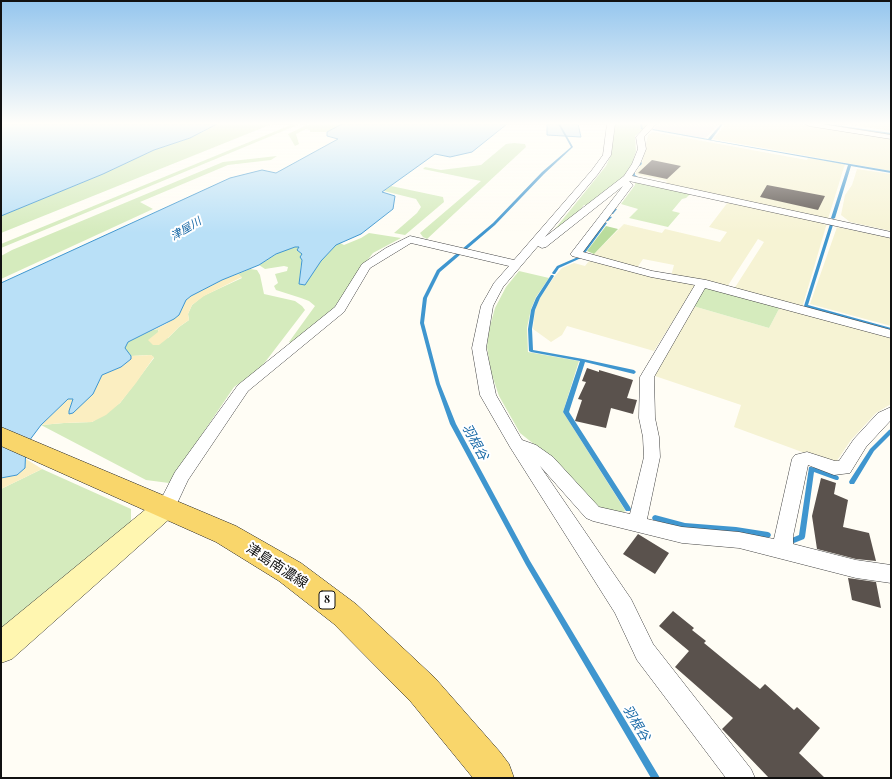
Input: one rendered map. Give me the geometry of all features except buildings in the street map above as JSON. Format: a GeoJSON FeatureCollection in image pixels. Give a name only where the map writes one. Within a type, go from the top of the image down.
{"type":"FeatureCollection","features":[{"type":"Feature","properties":{"kind":"main road","name":"津島南濃線"},"geometry":{"type":"LineString","coordinates":[[1,436],[112,483],[226,534],[290,572],[345,614],[423,690],[487,766],[495,778]]}},
{"type":"Feature","properties":{"kind":"street"},"geometry":{"type":"LineString","coordinates":[[530,249],[603,160]]}},
{"type":"Feature","properties":{"kind":"street"},"geometry":{"type":"LineString","coordinates":[[637,160],[625,180],[544,244],[530,249],[509,263],[487,306],[479,348],[488,395],[516,443],[623,606],[645,652],[742,778]]}},
{"type":"Feature","properties":{"kind":"street"},"geometry":{"type":"LineString","coordinates":[[625,180],[891,235]]}},
{"type":"Feature","properties":{"kind":"street"},"geometry":{"type":"LineString","coordinates":[[625,180],[628,185],[576,254],[651,274],[702,283],[891,334]]}},
{"type":"Feature","properties":{"kind":"street"},"geometry":{"type":"LineString","coordinates":[[1,648],[166,507],[181,477],[244,388],[340,309],[366,266],[410,239],[509,263]]}},
{"type":"Feature","properties":{"kind":"street"},"geometry":{"type":"LineString","coordinates":[[637,523],[652,458],[651,437],[647,418],[647,377],[702,283]]}},
{"type":"Feature","properties":{"kind":"street"},"geometry":{"type":"LineString","coordinates":[[784,550],[783,536],[801,459],[807,458],[834,468],[844,468],[860,443],[884,417],[891,412]]}},
{"type":"Feature","properties":{"kind":"street"},"geometry":{"type":"LineString","coordinates":[[516,443],[530,449],[547,462],[593,513],[682,535],[739,540],[856,568],[890,573]]}},
{"type":"Feature","properties":{"kind":"shaded area"},"geometry":{"type":"Polygon","coordinates":[[[643,160],[823,160],[845,164],[828,219],[664,185],[667,181],[635,174],[643,160]]]}},
{"type":"Feature","properties":{"kind":"shaded area"},"geometry":{"type":"Polygon","coordinates":[[[832,160],[891,160],[891,171],[832,160]]]}},
{"type":"Feature","properties":{"kind":"shaded area"},"geometry":{"type":"Polygon","coordinates":[[[857,169],[891,174],[891,231],[850,222],[841,215],[845,195],[852,185],[857,169]]]}},
{"type":"Feature","properties":{"kind":"shaded area"},"geometry":{"type":"Polygon","coordinates":[[[728,202],[827,223],[802,308],[734,289],[764,242],[758,239],[727,287],[671,276],[674,265],[643,259],[637,268],[592,256],[624,224],[662,233],[665,229],[720,242],[727,232],[709,227],[728,202]]]}},
{"type":"Feature","properties":{"kind":"shaded area"},"geometry":{"type":"Polygon","coordinates":[[[837,227],[891,238],[891,326],[810,304],[837,227]]]}},
{"type":"Feature","properties":{"kind":"shaded area"},"geometry":{"type":"Polygon","coordinates":[[[589,261],[692,284],[695,286],[654,351],[567,326],[562,335],[551,342],[533,329],[535,310],[540,298],[554,277],[562,268],[574,263],[585,266],[589,261]]]}},
{"type":"Feature","properties":{"kind":"shaded area"},"geometry":{"type":"Polygon","coordinates":[[[693,306],[769,328],[780,307],[891,338],[891,404],[876,413],[851,440],[836,462],[832,463],[734,427],[741,405],[655,376],[655,371],[693,306]]]}},
{"type":"Feature","properties":{"kind":"green space"},"geometry":{"type":"Polygon","coordinates":[[[132,160],[182,160],[1,233],[1,216],[103,174],[132,160]]]}},
{"type":"Feature","properties":{"kind":"green space"},"geometry":{"type":"Polygon","coordinates":[[[205,160],[212,160],[1,248],[1,244],[205,160]]]}},
{"type":"Feature","properties":{"kind":"green space"},"geometry":{"type":"Polygon","coordinates":[[[268,160],[228,165],[140,202],[153,209],[1,279],[1,256],[12,250],[223,162],[268,160]]]}},
{"type":"Feature","properties":{"kind":"green space"},"geometry":{"type":"Polygon","coordinates":[[[487,160],[512,160],[427,239],[423,237],[420,233],[481,181],[423,169],[425,167],[441,170],[481,165],[487,160]]]}},
{"type":"Feature","properties":{"kind":"green space"},"geometry":{"type":"Polygon","coordinates":[[[609,160],[633,160],[623,178],[590,206],[584,205],[575,216],[546,240],[606,166],[609,160]]]}},
{"type":"Feature","properties":{"kind":"green space"},"geometry":{"type":"Polygon","coordinates":[[[635,182],[691,193],[686,198],[682,199],[672,211],[680,213],[668,227],[629,218],[638,209],[621,204],[635,185],[635,182]]]}},
{"type":"Feature","properties":{"kind":"green space"},"geometry":{"type":"Polygon","coordinates":[[[391,186],[443,197],[444,202],[405,235],[394,233],[417,213],[421,207],[416,199],[384,191],[391,186]]]}},
{"type":"Feature","properties":{"kind":"green space"},"geometry":{"type":"Polygon","coordinates":[[[606,226],[618,229],[594,254],[587,251],[606,226]]]}},
{"type":"Feature","properties":{"kind":"green space"},"geometry":{"type":"Polygon","coordinates":[[[369,233],[401,238],[373,253],[333,309],[292,344],[289,342],[315,306],[309,301],[276,290],[274,286],[278,283],[275,274],[287,271],[288,267],[284,266],[265,269],[259,265],[280,252],[299,247],[298,251],[302,254],[299,284],[305,285],[321,261],[336,245],[340,243],[344,245],[369,233]]]}},
{"type":"Feature","properties":{"kind":"green space"},"geometry":{"type":"Polygon","coordinates":[[[250,269],[257,270],[260,275],[264,294],[295,301],[305,310],[259,370],[234,387],[169,483],[146,480],[41,425],[92,422],[120,403],[154,358],[151,355],[131,356],[125,348],[128,342],[153,330],[159,329],[158,331],[168,338],[189,320],[188,314],[192,305],[203,296],[242,278],[238,274],[250,269]]]}},
{"type":"Feature","properties":{"kind":"green space"},"geometry":{"type":"Polygon","coordinates":[[[519,271],[549,278],[536,297],[531,309],[527,328],[528,352],[579,361],[563,412],[625,510],[623,515],[591,506],[545,453],[520,433],[499,396],[491,372],[487,347],[489,330],[495,308],[506,287],[519,271]]]}},
{"type":"Feature","properties":{"kind":"green space"},"geometry":{"type":"Polygon","coordinates":[[[707,287],[780,307],[769,328],[693,306],[703,288],[707,287]]]}},
{"type":"Feature","properties":{"kind":"green space"},"geometry":{"type":"Polygon","coordinates":[[[42,469],[131,509],[131,524],[1,634],[1,489],[42,469]]]}},
{"type":"Feature","properties":{"kind":"sand"},"geometry":{"type":"Polygon","coordinates":[[[238,274],[242,277],[204,296],[192,305],[188,314],[189,320],[159,345],[153,345],[148,340],[158,332],[159,329],[153,330],[166,324],[179,315],[186,300],[191,296],[222,280],[238,274]]]}},
{"type":"Feature","properties":{"kind":"sand"},"geometry":{"type":"Polygon","coordinates":[[[151,355],[154,357],[136,383],[120,403],[106,415],[92,422],[41,425],[68,399],[73,399],[69,411],[93,394],[102,375],[121,367],[131,359],[131,356],[151,355]]]}},
{"type":"Feature","properties":{"kind":"sand"},"geometry":{"type":"Polygon","coordinates":[[[26,459],[42,469],[1,489],[1,478],[17,475],[25,468],[26,459]]]}},
{"type":"Feature","properties":{"kind":"water"},"geometry":{"type":"Polygon","coordinates":[[[1,160],[132,160],[103,174],[1,216],[1,160]]]}},
{"type":"Feature","properties":{"kind":"water","name":"津屋川"},"geometry":{"type":"Polygon","coordinates":[[[299,160],[426,160],[382,192],[395,196],[393,209],[361,234],[336,245],[321,261],[305,285],[299,284],[302,260],[300,257],[302,254],[297,250],[299,247],[295,247],[276,254],[259,265],[222,280],[191,296],[186,300],[179,315],[174,319],[128,342],[125,348],[131,356],[131,359],[121,367],[102,375],[93,394],[73,413],[69,414],[73,399],[68,399],[41,425],[26,445],[25,468],[17,475],[1,478],[1,283],[230,178],[262,170],[276,173],[299,160]]]}},
{"type":"Feature","properties":{"kind":"waterway","name":"羽根谷"},"geometry":{"type":"LineString","coordinates":[[557,160],[494,224],[438,271],[425,298],[422,323],[438,384],[453,424],[528,563],[656,778]]}},
{"type":"Feature","properties":{"kind":"waterway"},"geometry":{"type":"LineString","coordinates":[[825,160],[891,172]]}},
{"type":"Feature","properties":{"kind":"waterway"},"geometry":{"type":"LineString","coordinates":[[833,218],[850,165]]}},
{"type":"Feature","properties":{"kind":"waterway"},"geometry":{"type":"LineString","coordinates":[[634,174],[633,175],[637,178]]}},
{"type":"Feature","properties":{"kind":"waterway"},"geometry":{"type":"LineString","coordinates":[[612,213],[615,209]]}},
{"type":"Feature","properties":{"kind":"waterway"},"geometry":{"type":"LineString","coordinates":[[607,220],[610,217]]}},
{"type":"Feature","properties":{"kind":"waterway"},"geometry":{"type":"LineString","coordinates":[[584,252],[605,223]]}},
{"type":"Feature","properties":{"kind":"waterway"},"geometry":{"type":"LineString","coordinates":[[831,225],[806,306],[891,329]]}},
{"type":"Feature","properties":{"kind":"waterway"},"geometry":{"type":"LineString","coordinates":[[554,273],[558,267],[579,258]]}},
{"type":"Feature","properties":{"kind":"waterway"},"geometry":{"type":"LineString","coordinates":[[552,276],[538,298],[533,310],[530,329],[531,351],[583,360]]}},
{"type":"Feature","properties":{"kind":"waterway"},"geometry":{"type":"LineString","coordinates":[[583,360],[634,372]]}},
{"type":"Feature","properties":{"kind":"waterway"},"geometry":{"type":"LineString","coordinates":[[583,360],[566,412],[628,509]]}},
{"type":"Feature","properties":{"kind":"waterway"},"geometry":{"type":"LineString","coordinates":[[852,482],[872,450],[891,431]]}},
{"type":"Feature","properties":{"kind":"waterway"},"geometry":{"type":"LineString","coordinates":[[794,540],[802,537],[811,469],[836,478]]}},
{"type":"Feature","properties":{"kind":"waterway"},"geometry":{"type":"LineString","coordinates":[[655,518],[685,526],[736,530],[768,535]]}}]}
